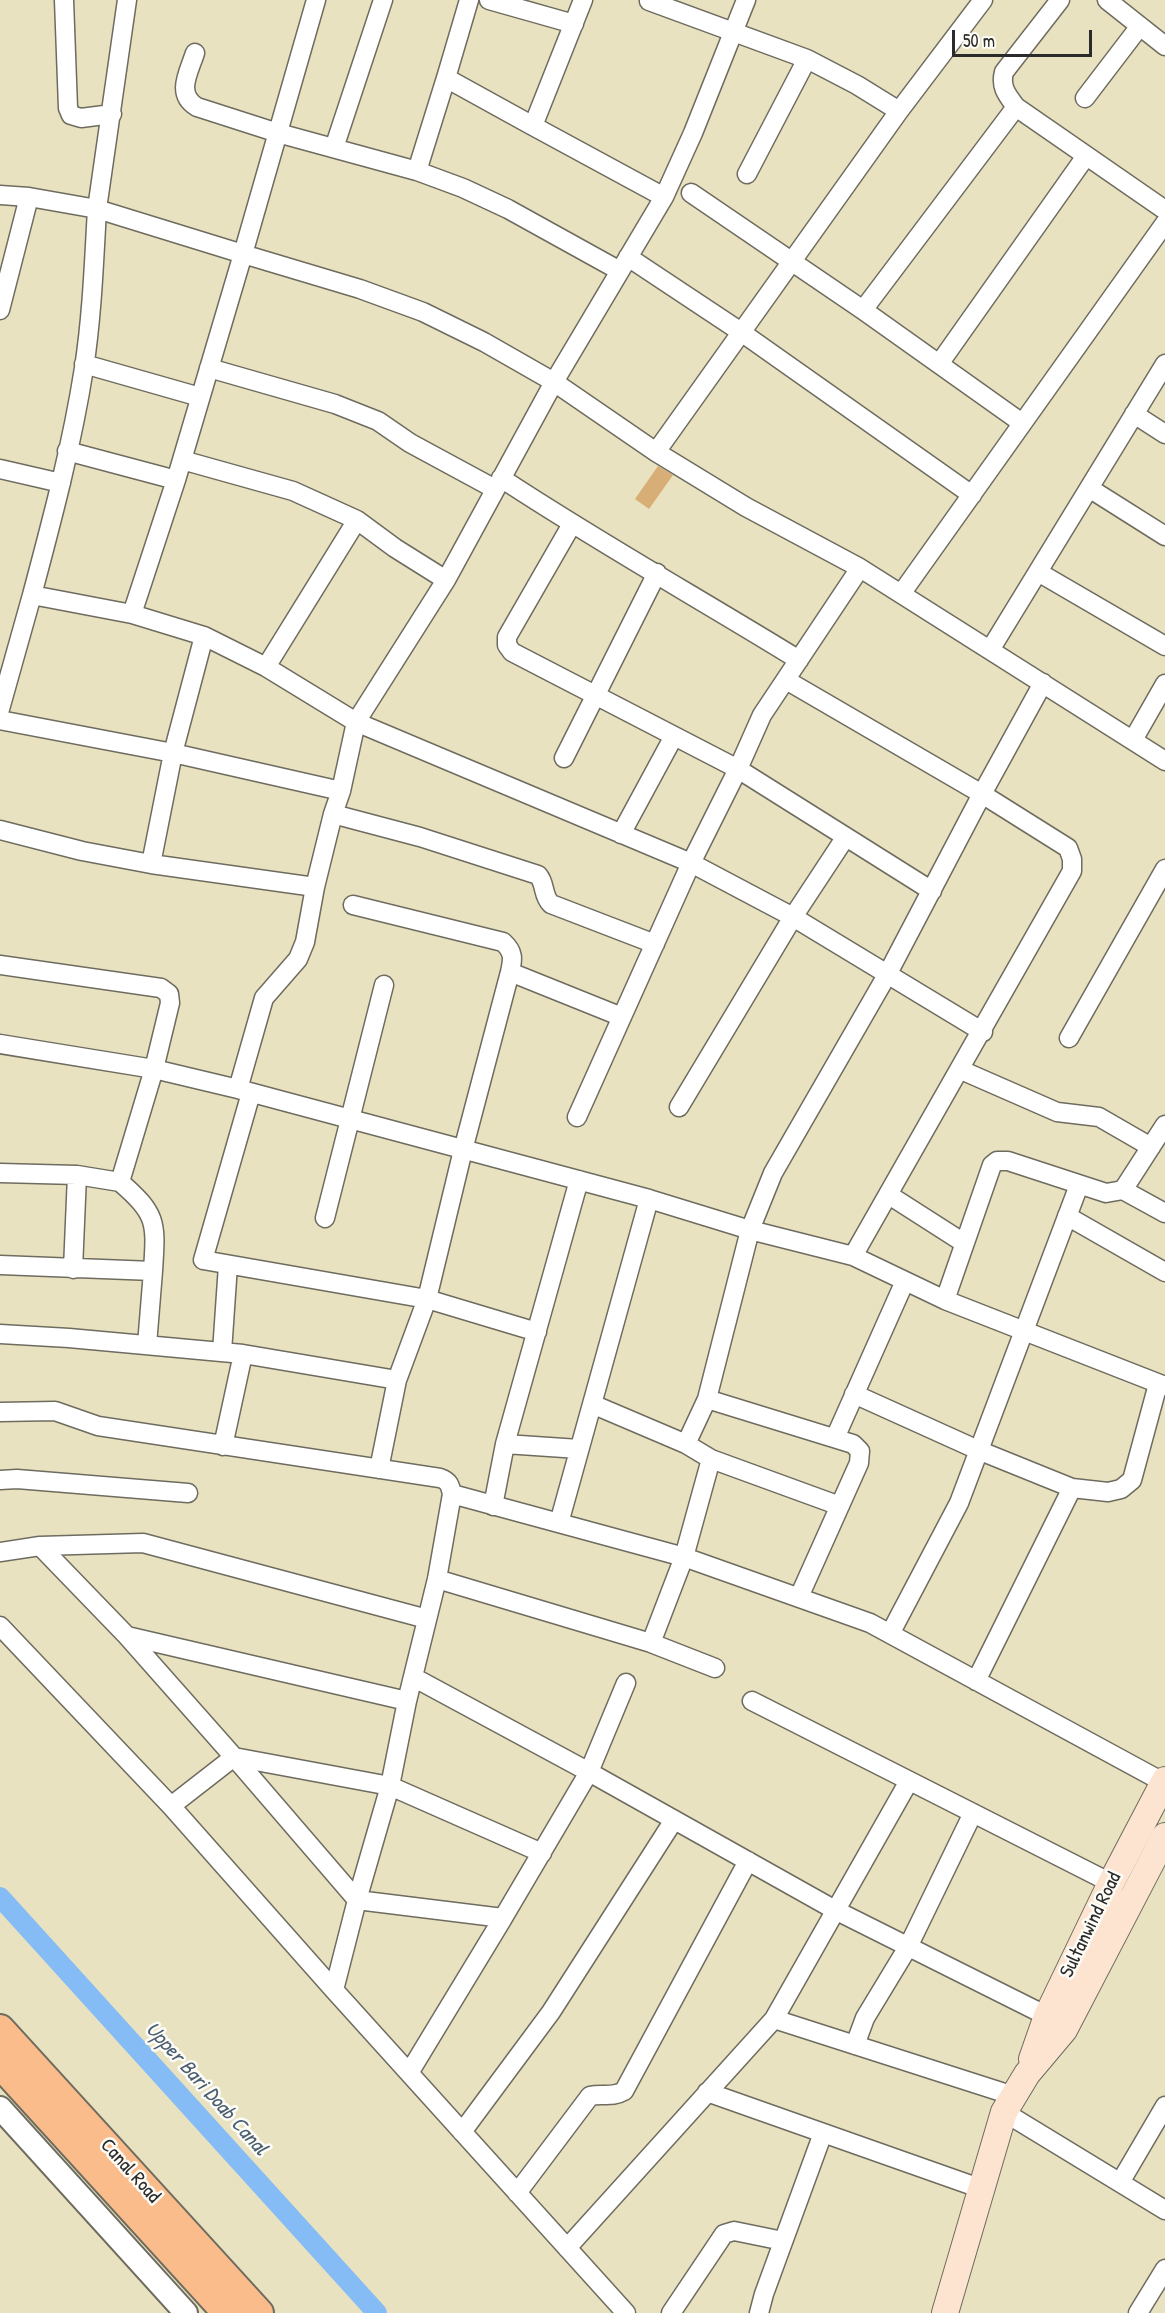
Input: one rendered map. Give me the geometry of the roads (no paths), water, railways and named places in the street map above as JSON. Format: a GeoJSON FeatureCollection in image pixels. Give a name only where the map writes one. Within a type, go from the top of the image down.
{"type":"FeatureCollection","features":[{"type":"Feature","properties":{"kind":"main road","name":"Sultanwind Road"},"geometry":{"type":"LineString","coordinates":[[1027,2074],[1047,2016],[1111,1883],[1164,1781]]}},
{"type":"Feature","properties":{"kind":"main road"},"geometry":{"type":"LineString","coordinates":[[945,2313],[1009,2104],[1027,2074],[1064,2030],[1165,1836]]}},
{"type":"Feature","properties":{"kind":"main road","name":"Canal Road"},"geometry":{"type":"LineString","coordinates":[[0,2029],[259,2313]]}},
{"type":"Feature","properties":{"kind":"main road","name":"Canal Road"},"geometry":{"type":"LineString","coordinates":[[0,2064],[227,2313]]}},
{"type":"Feature","properties":{"kind":"street"},"geometry":{"type":"LineString","coordinates":[[64,0],[68,108],[71,116],[81,118],[112,114]]}},
{"type":"Feature","properties":{"kind":"street"},"geometry":{"type":"LineString","coordinates":[[0,709],[7,660],[32,595],[61,483],[84,364],[92,302],[97,209],[127,0]]}},
{"type":"Feature","properties":{"kind":"street"},"geometry":{"type":"LineString","coordinates":[[132,614],[182,460],[316,0]]}},
{"type":"Feature","properties":{"kind":"street"},"geometry":{"type":"LineString","coordinates":[[334,148],[383,0]]}},
{"type":"Feature","properties":{"kind":"street"},"geometry":{"type":"LineString","coordinates":[[417,171],[469,0]]}},
{"type":"Feature","properties":{"kind":"street"},"geometry":{"type":"LineString","coordinates":[[489,0],[574,24]]}},
{"type":"Feature","properties":{"kind":"street"},"geometry":{"type":"LineString","coordinates":[[533,126],[583,0]]}},
{"type":"Feature","properties":{"kind":"street"},"geometry":{"type":"LineString","coordinates":[[537,1332],[427,1299],[203,1260],[264,998],[298,959],[305,942],[315,887],[341,791],[356,722],[446,580],[554,382],[664,197],[693,133],[746,0]]}},
{"type":"Feature","properties":{"kind":"street"},"geometry":{"type":"LineString","coordinates":[[656,452],[899,111],[983,0]]}},
{"type":"Feature","properties":{"kind":"street"},"geometry":{"type":"LineString","coordinates":[[1060,0],[1004,72],[1002,81],[1004,92],[1016,107],[1165,210]]}},
{"type":"Feature","properties":{"kind":"street"},"geometry":{"type":"LineString","coordinates":[[1107,0],[1165,46]]}},
{"type":"Feature","properties":{"kind":"street"},"geometry":{"type":"LineString","coordinates":[[649,1],[807,59],[858,85],[899,111]]}},
{"type":"Feature","properties":{"kind":"street"},"geometry":{"type":"LineString","coordinates":[[1085,98],[1140,26]]}},
{"type":"Feature","properties":{"kind":"street"},"geometry":{"type":"LineString","coordinates":[[195,53],[184,87],[185,96],[197,107],[278,133],[417,171],[463,188],[624,264],[741,332],[972,495]]}},
{"type":"Feature","properties":{"kind":"street"},"geometry":{"type":"LineString","coordinates":[[747,174],[807,59]]}},
{"type":"Feature","properties":{"kind":"street"},"geometry":{"type":"LineString","coordinates":[[446,78],[664,197]]}},
{"type":"Feature","properties":{"kind":"street"},"geometry":{"type":"LineString","coordinates":[[863,310],[1016,107]]}},
{"type":"Feature","properties":{"kind":"street"},"geometry":{"type":"LineString","coordinates":[[939,364],[1086,156]]}},
{"type":"Feature","properties":{"kind":"street"},"geometry":{"type":"LineString","coordinates":[[690,193],[863,310],[1022,423]]}},
{"type":"Feature","properties":{"kind":"street"},"geometry":{"type":"LineString","coordinates":[[0,195],[29,197],[97,209],[360,289],[423,312],[484,342],[554,382],[656,452],[746,507],[860,568],[1165,761]]}},
{"type":"Feature","properties":{"kind":"street"},"geometry":{"type":"LineString","coordinates":[[0,310],[29,197]]}},
{"type":"Feature","properties":{"kind":"street"},"geometry":{"type":"LineString","coordinates":[[901,594],[1165,223]]}},
{"type":"Feature","properties":{"kind":"street"},"geometry":{"type":"LineString","coordinates":[[84,364],[200,398]]}},
{"type":"Feature","properties":{"kind":"street"},"geometry":{"type":"LineString","coordinates":[[990,650],[1165,364]]}},
{"type":"Feature","properties":{"kind":"street"},"geometry":{"type":"LineString","coordinates":[[209,368],[335,404],[378,421],[410,443],[498,483],[572,524],[799,660]]}},
{"type":"Feature","properties":{"kind":"street"},"geometry":{"type":"LineString","coordinates":[[1134,414],[1165,434]]}},
{"type":"Feature","properties":{"kind":"street"},"geometry":{"type":"LineString","coordinates":[[67,451],[176,480]]}},
{"type":"Feature","properties":{"kind":"street"},"geometry":{"type":"LineString","coordinates":[[182,460],[293,491],[357,520],[395,548],[446,580]]}},
{"type":"Feature","properties":{"kind":"street"},"geometry":{"type":"LineString","coordinates":[[0,469],[61,483]]}},
{"type":"Feature","properties":{"kind":"street"},"geometry":{"type":"LineString","coordinates":[[1089,488],[1165,536]]}},
{"type":"Feature","properties":{"kind":"street"},"geometry":{"type":"LineString","coordinates":[[266,667],[357,520]]}},
{"type":"Feature","properties":{"kind":"street"},"geometry":{"type":"LineString","coordinates":[[572,524],[507,637],[507,645],[512,652],[738,769],[932,891]]}},
{"type":"Feature","properties":{"kind":"street"},"geometry":{"type":"LineString","coordinates":[[577,1117],[691,863],[762,715],[860,568]]}},
{"type":"Feature","properties":{"kind":"street"},"geometry":{"type":"LineString","coordinates":[[1038,572],[1165,646]]}},
{"type":"Feature","properties":{"kind":"street"},"geometry":{"type":"LineString","coordinates":[[564,758],[657,573]]}},
{"type":"Feature","properties":{"kind":"street"},"geometry":{"type":"LineString","coordinates":[[32,595],[132,614],[204,636],[266,667],[356,722],[691,863],[793,917],[983,1032]]}},
{"type":"Feature","properties":{"kind":"street"},"geometry":{"type":"LineString","coordinates":[[150,864],[172,753],[204,636]]}},
{"type":"Feature","properties":{"kind":"street"},"geometry":{"type":"LineString","coordinates":[[786,680],[982,794],[1068,848],[1072,859],[1072,871],[983,1032],[853,1256]]}},
{"type":"Feature","properties":{"kind":"street"},"geometry":{"type":"LineString","coordinates":[[686,1444],[706,1399],[750,1230],[773,1173],[887,975],[1043,683]]}},
{"type":"Feature","properties":{"kind":"street"},"geometry":{"type":"LineString","coordinates":[[1133,740],[1165,684]]}},
{"type":"Feature","properties":{"kind":"street"},"geometry":{"type":"LineString","coordinates":[[0,720],[172,753],[341,791]]}},
{"type":"Feature","properties":{"kind":"street"},"geometry":{"type":"LineString","coordinates":[[621,834],[674,736]]}},
{"type":"Feature","properties":{"kind":"street"},"geometry":{"type":"LineString","coordinates":[[333,814],[420,837],[538,875],[542,879],[546,899],[551,904],[655,944]]}},
{"type":"Feature","properties":{"kind":"street"},"geometry":{"type":"LineString","coordinates":[[0,830],[82,851],[150,864],[315,887]]}},
{"type":"Feature","properties":{"kind":"street"},"geometry":{"type":"LineString","coordinates":[[679,1107],[793,917],[845,838]]}},
{"type":"Feature","properties":{"kind":"street"},"geometry":{"type":"LineString","coordinates":[[1069,1038],[1165,869]]}},
{"type":"Feature","properties":{"kind":"street"},"geometry":{"type":"LineString","coordinates":[[352,905],[503,942],[511,949],[513,960],[427,1299],[397,1380],[379,1469]]}},
{"type":"Feature","properties":{"kind":"street"},"geometry":{"type":"LineString","coordinates":[[0,964],[161,988],[169,994],[170,1003],[154,1069],[120,1182]]}},
{"type":"Feature","properties":{"kind":"street"},"geometry":{"type":"LineString","coordinates":[[510,972],[622,1017]]}},
{"type":"Feature","properties":{"kind":"street"},"geometry":{"type":"LineString","coordinates":[[325,1218],[384,985]]}},
{"type":"Feature","properties":{"kind":"street"},"geometry":{"type":"LineString","coordinates":[[0,1044],[154,1069],[244,1091],[649,1199],[750,1230],[853,1256],[945,1300],[1161,1385],[1132,1480],[1121,1489],[1108,1492],[1072,1488],[978,1450],[854,1394]]}},
{"type":"Feature","properties":{"kind":"street"},"geometry":{"type":"LineString","coordinates":[[961,1070],[1057,1112],[1098,1117],[1151,1147]]}},
{"type":"Feature","properties":{"kind":"street"},"geometry":{"type":"LineString","coordinates":[[1123,1190],[1165,1125]]}},
{"type":"Feature","properties":{"kind":"street"},"geometry":{"type":"LineString","coordinates":[[945,1300],[992,1165],[997,1161],[1008,1161],[1106,1193],[1123,1190],[1165,1213]]}},
{"type":"Feature","properties":{"kind":"street"},"geometry":{"type":"LineString","coordinates":[[0,1173],[77,1175],[120,1182],[138,1197],[152,1216],[156,1233],[147,1345]]}},
{"type":"Feature","properties":{"kind":"street"},"geometry":{"type":"LineString","coordinates":[[73,1269],[77,1175]]}},
{"type":"Feature","properties":{"kind":"street"},"geometry":{"type":"LineString","coordinates":[[493,1506],[505,1444],[579,1180]]}},
{"type":"Feature","properties":{"kind":"street"},"geometry":{"type":"LineString","coordinates":[[890,1634],[958,1503],[1078,1185]]}},
{"type":"Feature","properties":{"kind":"street"},"geometry":{"type":"LineString","coordinates":[[889,1195],[964,1243]]}},
{"type":"Feature","properties":{"kind":"street"},"geometry":{"type":"LineString","coordinates":[[559,1523],[649,1199]]}},
{"type":"Feature","properties":{"kind":"street"},"geometry":{"type":"LineString","coordinates":[[1067,1216],[1165,1272]]}},
{"type":"Feature","properties":{"kind":"street"},"geometry":{"type":"LineString","coordinates":[[222,1352],[228,1264]]}},
{"type":"Feature","properties":{"kind":"street"},"geometry":{"type":"LineString","coordinates":[[0,1265],[153,1271]]}},
{"type":"Feature","properties":{"kind":"street"},"geometry":{"type":"LineString","coordinates":[[835,1438],[905,1281]]}},
{"type":"Feature","properties":{"kind":"street"},"geometry":{"type":"LineString","coordinates":[[0,1334],[243,1354],[397,1380]]}},
{"type":"Feature","properties":{"kind":"street"},"geometry":{"type":"LineString","coordinates":[[223,1446],[243,1354]]}},
{"type":"Feature","properties":{"kind":"street"},"geometry":{"type":"LineString","coordinates":[[706,1399],[853,1444],[860,1451],[861,1457],[799,1597]]}},
{"type":"Feature","properties":{"kind":"street"},"geometry":{"type":"LineString","coordinates":[[591,1404],[686,1444],[711,1459],[840,1506]]}},
{"type":"Feature","properties":{"kind":"street"},"geometry":{"type":"LineString","coordinates":[[0,1412],[55,1411],[98,1426],[447,1480],[452,1494],[437,1579],[412,1677],[390,1786],[334,1990]]}},
{"type":"Feature","properties":{"kind":"street"},"geometry":{"type":"LineString","coordinates":[[505,1444],[579,1449]]}},
{"type":"Feature","properties":{"kind":"street"},"geometry":{"type":"LineString","coordinates":[[651,1643],[684,1557],[711,1459]]}},
{"type":"Feature","properties":{"kind":"street"},"geometry":{"type":"LineString","coordinates":[[0,1480],[17,1479],[188,1493]]}},
{"type":"Feature","properties":{"kind":"street"},"geometry":{"type":"LineString","coordinates":[[976,1681],[1072,1488]]}},
{"type":"Feature","properties":{"kind":"street"},"geometry":{"type":"LineString","coordinates":[[452,1494],[684,1557],[870,1623],[1164,1781]]}},
{"type":"Feature","properties":{"kind":"street"},"geometry":{"type":"LineString","coordinates":[[0,1552],[40,1546],[143,1543],[427,1619]]}},
{"type":"Feature","properties":{"kind":"street"},"geometry":{"type":"LineString","coordinates":[[40,1546],[127,1636],[357,1900],[503,1918]]}},
{"type":"Feature","properties":{"kind":"street"},"geometry":{"type":"LineString","coordinates":[[437,1579],[651,1643],[715,1668]]}},
{"type":"Feature","properties":{"kind":"street"},"geometry":{"type":"LineString","coordinates":[[0,1626],[171,1806],[626,2313]]}},
{"type":"Feature","properties":{"kind":"street"},"geometry":{"type":"LineString","coordinates":[[127,1636],[407,1701]]}},
{"type":"Feature","properties":{"kind":"street"},"geometry":{"type":"LineString","coordinates":[[412,1677],[589,1772],[836,1910],[1047,2016]]}},
{"type":"Feature","properties":{"kind":"street"},"geometry":{"type":"LineString","coordinates":[[409,2073],[589,1772],[626,1683]]}},
{"type":"Feature","properties":{"kind":"street"},"geometry":{"type":"LineString","coordinates":[[752,1701],[1111,1883]]}},
{"type":"Feature","properties":{"kind":"street"},"geometry":{"type":"LineString","coordinates":[[171,1806],[234,1757],[390,1786],[542,1853]]}},
{"type":"Feature","properties":{"kind":"street"},"geometry":{"type":"LineString","coordinates":[[567,2248],[774,2019],[909,1781]]}},
{"type":"Feature","properties":{"kind":"street"},"geometry":{"type":"LineString","coordinates":[[855,2045],[865,2018],[908,1947],[973,1813]]}},
{"type":"Feature","properties":{"kind":"street"},"geometry":{"type":"LineString","coordinates":[[462,2132],[551,2012],[674,1820]]}},
{"type":"Feature","properties":{"kind":"street"},"geometry":{"type":"LineString","coordinates":[[517,2193],[590,2096],[597,2094],[612,2096],[624,2091],[748,1861]]}},
{"type":"Feature","properties":{"kind":"street"},"geometry":{"type":"LineString","coordinates":[[774,2019],[855,2045],[1009,2104],[1165,2210]]}},
{"type":"Feature","properties":{"kind":"street"},"geometry":{"type":"LineString","coordinates":[[707,2092],[982,2189]]}},
{"type":"Feature","properties":{"kind":"street"},"geometry":{"type":"LineString","coordinates":[[1121,2181],[1165,2106]]}},
{"type":"Feature","properties":{"kind":"street"},"geometry":{"type":"LineString","coordinates":[[0,2108],[186,2313]]}},
{"type":"Feature","properties":{"kind":"street"},"geometry":{"type":"LineString","coordinates":[[759,2313],[823,2133]]}},
{"type":"Feature","properties":{"kind":"street"},"geometry":{"type":"LineString","coordinates":[[671,2313],[724,2234],[734,2231],[783,2241]]}},
{"type":"Feature","properties":{"kind":"street"},"geometry":{"type":"LineString","coordinates":[[1138,2313],[1165,2270]]}},
{"type":"Feature","properties":{"kind":"waterway","name":"Upper Bari Doab Canal"},"geometry":{"type":"LineString","coordinates":[[0,1897],[377,2313]]}}]}
